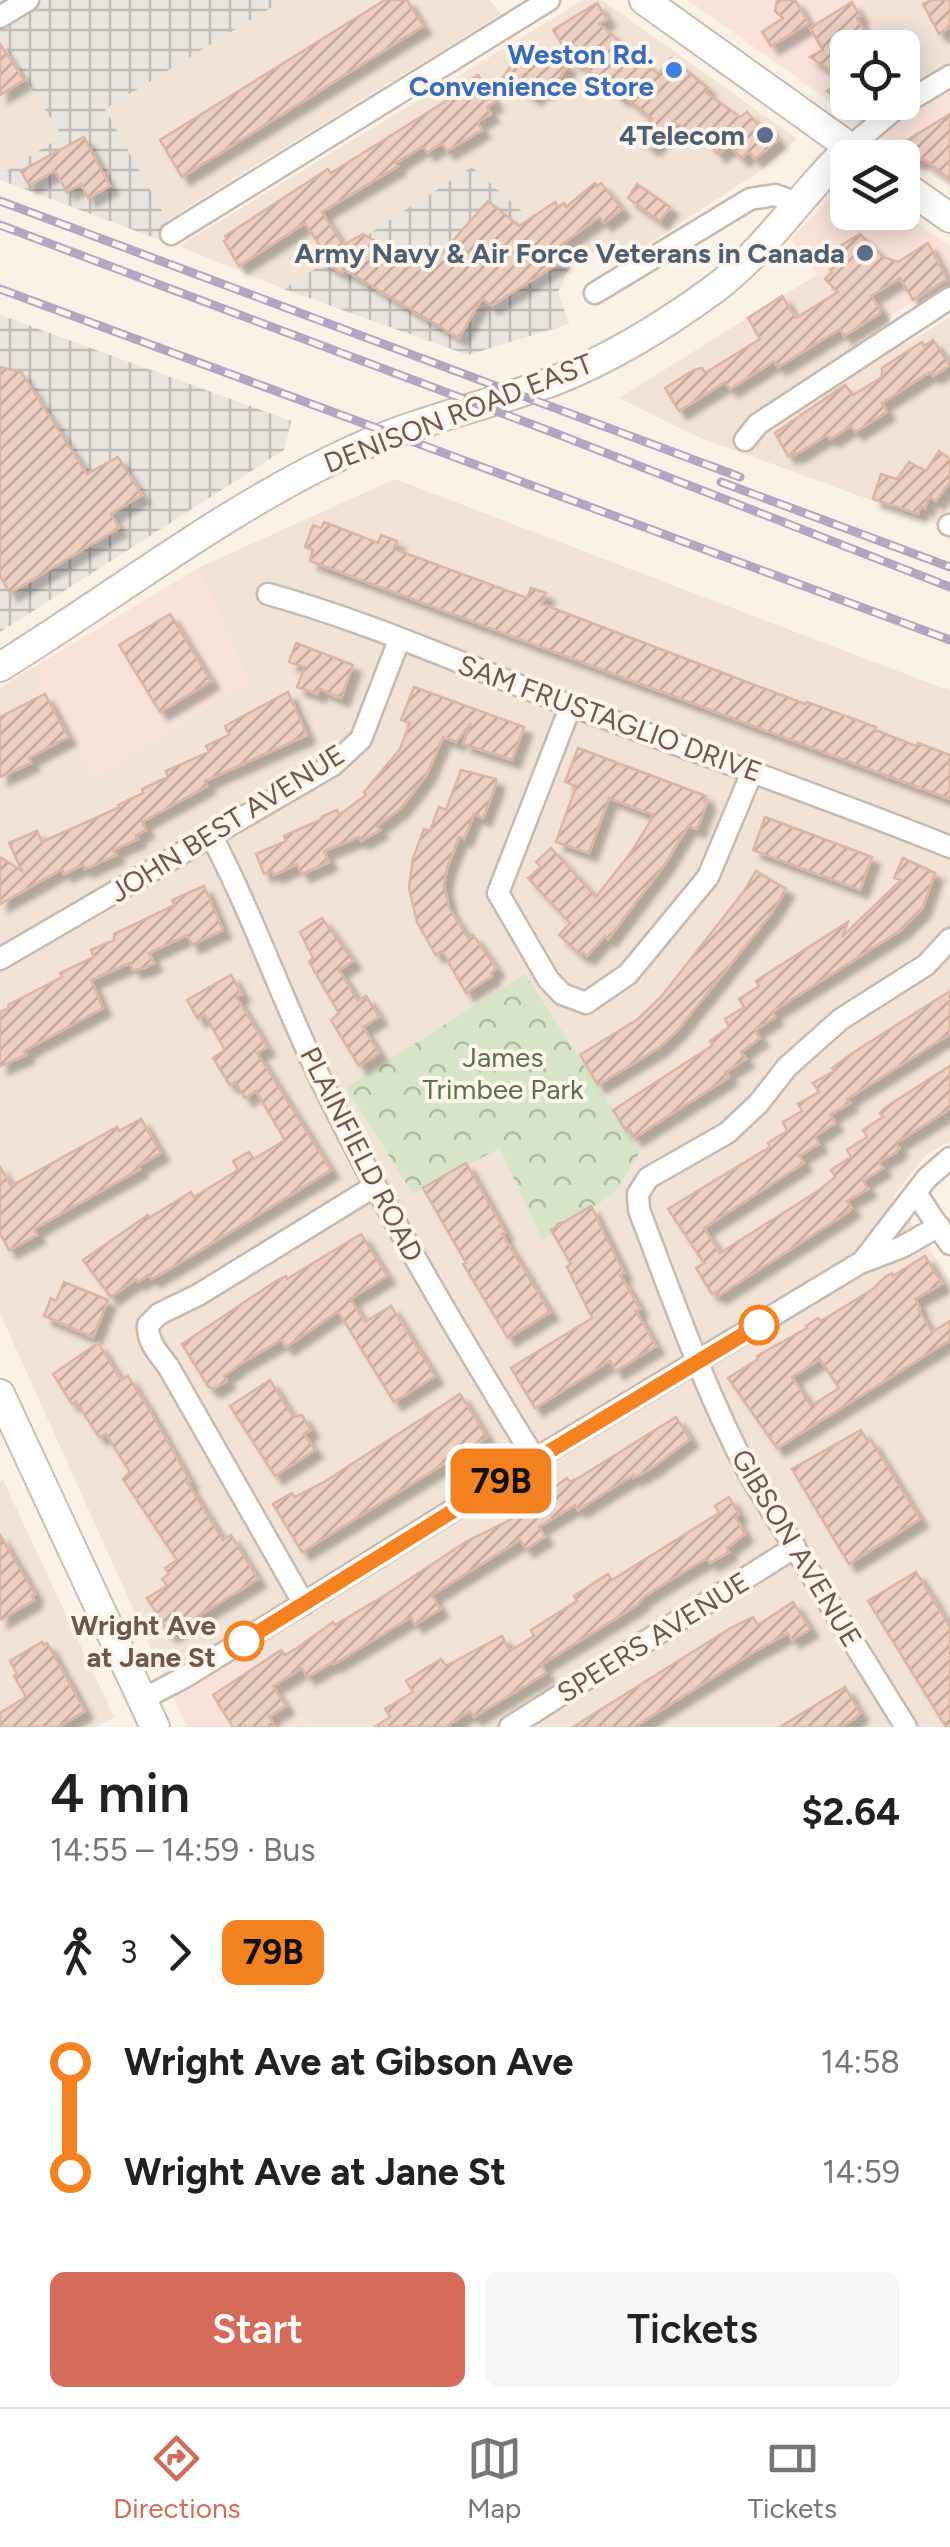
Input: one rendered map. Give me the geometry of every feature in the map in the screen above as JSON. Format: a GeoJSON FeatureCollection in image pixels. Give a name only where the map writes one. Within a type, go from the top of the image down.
{"type":"FeatureCollection","features":[{"type":"Feature","properties":{"kind":"street"},"geometry":{"type":"LineString","coordinates":[[0,17],[28,0]]}},
{"type":"Feature","properties":{"kind":"street"},"geometry":{"type":"LineString","coordinates":[[171,234],[549,0]]}},
{"type":"Feature","properties":{"kind":"street"},"geometry":{"type":"LineString","coordinates":[[644,0],[840,140]]}},
{"type":"Feature","properties":{"kind":"street"},"geometry":{"type":"LineString","coordinates":[[868,140],[895,109],[950,76]]}},
{"type":"Feature","properties":{"kind":"street","name":"DENISON ROAD EAST"},"geometry":{"type":"LineString","coordinates":[[0,667],[280,485],[360,447],[558,379],[636,340],[717,287],[762,245],[797,203],[830,175]]}},
{"type":"Feature","properties":{"kind":"street"},"geometry":{"type":"LineString","coordinates":[[596,293],[750,199],[775,195],[797,203]]}},
{"type":"Feature","properties":{"kind":"street"},"geometry":{"type":"LineString","coordinates":[[920,197],[950,218]]}},
{"type":"Feature","properties":{"kind":"street"},"geometry":{"type":"LineString","coordinates":[[746,440],[758,424],[950,298]]}},
{"type":"Feature","properties":{"kind":"street","name":"SAM FRUSTAGLIO DRIVE"},"geometry":{"type":"LineString","coordinates":[[268,594],[314,606],[950,846]]}},
{"type":"Feature","properties":{"kind":"street","name":"JOHN BEST AVENUE"},"geometry":{"type":"LineString","coordinates":[[0,960],[333,765],[362,739],[400,640]]}},
{"type":"Feature","properties":{"kind":"street"},"geometry":{"type":"LineString","coordinates":[[570,705],[498,893],[548,979],[562,994],[586,1002],[628,974],[708,877],[753,770]]}},
{"type":"Feature","properties":{"kind":"street","name":"PLAINFIELD ROAD"},"geometry":{"type":"LineString","coordinates":[[212,836],[319,1076],[374,1186],[535,1460]]}},
{"type":"Feature","properties":{"kind":"street","name":"GIBSON AVENUE"},"geometry":{"type":"LineString","coordinates":[[906,1727],[749,1474],[697,1364],[639,1210],[638,1194],[648,1178],[727,1132],[758,1104],[787,1067],[841,1020],[926,965],[950,939]]}},
{"type":"Feature","properties":{"kind":"street"},"geometry":{"type":"LineString","coordinates":[[860,1263],[916,1193],[950,1158]]}},
{"type":"Feature","properties":{"kind":"street"},"geometry":{"type":"LineString","coordinates":[[304,1604],[153,1346],[148,1326],[159,1314],[198,1295],[374,1186]]}},
{"type":"Feature","properties":{"kind":"street"},"geometry":{"type":"LineString","coordinates":[[143,1699],[860,1263],[944,1235],[916,1193]]}},
{"type":"Feature","properties":{"kind":"street"},"geometry":{"type":"LineString","coordinates":[[0,1394],[156,1727]]}},
{"type":"Feature","properties":{"kind":"street","name":"SPEERS AVENUE"},"geometry":{"type":"LineString","coordinates":[[510,1727],[795,1548]]}},
{"type":"Feature","properties":{"kind":"shaded area"},"geometry":{"type":"Polygon","coordinates":[[[0,0],[283,0],[105,109],[167,220],[160,240],[0,180],[0,175],[62,136],[0,39],[0,0]]]}},
{"type":"Feature","properties":{"kind":"shaded area"},"geometry":{"type":"Polygon","coordinates":[[[283,0],[490,0],[501,14],[167,220],[105,109],[283,0]]]}},
{"type":"Feature","properties":{"kind":"shaded area"},"geometry":{"type":"Polygon","coordinates":[[[583,0],[602,0],[797,139],[757,173],[630,256],[607,249],[574,258],[472,168],[284,289],[179,246],[583,0]]]}},
{"type":"Feature","properties":{"kind":"shaded area"},"geometry":{"type":"Polygon","coordinates":[[[688,0],[864,0],[882,30],[830,30],[830,101],[688,0]]]}},
{"type":"Feature","properties":{"kind":"shaded area"},"geometry":{"type":"Polygon","coordinates":[[[864,0],[950,0],[950,92],[928,106],[920,93],[920,30],[882,30],[864,0]]]}},
{"type":"Feature","properties":{"kind":"shaded area"},"geometry":{"type":"Polygon","coordinates":[[[0,39],[62,136],[0,175],[0,39]]]}},
{"type":"Feature","properties":{"kind":"shaded area"},"geometry":{"type":"Polygon","coordinates":[[[950,92],[950,187],[920,166],[920,140],[884,140],[856,120],[920,120],[920,93],[928,106],[950,92]]]}},
{"type":"Feature","properties":{"kind":"shaded area"},"geometry":{"type":"Polygon","coordinates":[[[472,167],[574,258],[558,292],[569,324],[468,355],[284,289],[472,167]]]}},
{"type":"Feature","properties":{"kind":"shaded area"},"geometry":{"type":"Polygon","coordinates":[[[830,198],[830,230],[920,230],[920,225],[950,246],[950,279],[888,317],[872,289],[834,297],[791,239],[830,198]]]}},
{"type":"Feature","properties":{"kind":"shaded area"},"geometry":{"type":"Polygon","coordinates":[[[818,274],[834,297],[872,289],[904,345],[950,317],[950,529],[698,437],[619,398],[818,274]]]}},
{"type":"Feature","properties":{"kind":"shaded area"},"geometry":{"type":"Polygon","coordinates":[[[0,315],[291,421],[284,450],[0,632],[0,315]]]}},
{"type":"Feature","properties":{"kind":"shaded area"},"geometry":{"type":"Polygon","coordinates":[[[395,479],[950,691],[950,1141],[925,1156],[893,1197],[950,1279],[950,1727],[307,1727],[244,1625],[163,1675],[0,1313],[0,688],[34,667],[94,779],[250,682],[198,568],[395,479]]]}},
{"type":"Feature","properties":{"kind":"shaded area"},"geometry":{"type":"Polygon","coordinates":[[[198,568],[250,682],[94,780],[34,667],[198,568]]]}},
{"type":"Feature","properties":{"kind":"shaded area"},"geometry":{"type":"Polygon","coordinates":[[[3,1480],[114,1717],[97,1727],[0,1727],[3,1480]]]}},
{"type":"Feature","properties":{"kind":"shaded area"},"geometry":{"type":"Polygon","coordinates":[[[244,1625],[307,1727],[187,1727],[163,1675],[244,1625]]]}},
{"type":"Feature","properties":{"kind":"green space","name":"James Trimbee Park"},"geometry":{"type":"Polygon","coordinates":[[[525,974],[640,1152],[613,1194],[542,1240],[500,1148],[413,1194],[346,1087],[525,974]]]}},
{"type":"Feature","properties":{"kind":"building"},"geometry":{"type":"Polygon","coordinates":[[[385,0],[407,0],[423,26],[182,177],[160,140],[385,0]]]}},
{"type":"Feature","properties":{"kind":"building"},"geometry":{"type":"Polygon","coordinates":[[[777,0],[795,0],[809,23],[771,46],[762,32],[783,18],[775,11],[777,0]]]}},
{"type":"Feature","properties":{"kind":"building"},"geometry":{"type":"Polygon","coordinates":[[[950,0],[950,27],[939,34],[923,4],[950,0]]]}},
{"type":"Feature","properties":{"kind":"building"},"geometry":{"type":"Polygon","coordinates":[[[852,2],[865,30],[830,30],[830,72],[810,57],[823,50],[810,28],[852,2]]]}},
{"type":"Feature","properties":{"kind":"building"},"geometry":{"type":"Polygon","coordinates":[[[597,3],[607,19],[599,24],[658,74],[671,58],[708,88],[705,92],[740,117],[747,112],[762,130],[767,126],[778,140],[755,159],[749,152],[741,158],[730,145],[718,154],[700,131],[696,136],[674,122],[652,148],[637,136],[652,119],[576,60],[574,63],[553,30],[597,3]]]}},
{"type":"Feature","properties":{"kind":"building"},"geometry":{"type":"Polygon","coordinates":[[[0,44],[24,80],[0,95],[0,44]]]}},
{"type":"Feature","properties":{"kind":"building"},"geometry":{"type":"Polygon","coordinates":[[[537,45],[568,65],[555,85],[551,82],[534,97],[503,77],[517,57],[520,60],[526,51],[531,54],[537,45]]]}},
{"type":"Feature","properties":{"kind":"building"},"geometry":{"type":"Polygon","coordinates":[[[478,75],[495,102],[487,107],[491,114],[477,122],[482,130],[447,151],[442,143],[427,153],[423,146],[396,163],[398,166],[322,212],[343,245],[363,234],[426,271],[488,201],[519,226],[555,202],[558,207],[564,203],[566,207],[595,183],[601,183],[622,209],[604,223],[599,217],[551,252],[562,261],[491,306],[482,298],[459,338],[343,269],[342,273],[319,259],[326,255],[305,223],[239,266],[224,241],[225,236],[328,169],[331,173],[449,99],[478,75]]]}},
{"type":"Feature","properties":{"kind":"building"},"geometry":{"type":"Polygon","coordinates":[[[950,114],[950,179],[920,159],[920,140],[907,140],[950,114]]]}},
{"type":"Feature","properties":{"kind":"building"},"geometry":{"type":"Polygon","coordinates":[[[84,137],[110,186],[88,198],[81,184],[67,192],[55,171],[29,185],[21,171],[84,137]]]}},
{"type":"Feature","properties":{"kind":"building"},"geometry":{"type":"Polygon","coordinates":[[[637,184],[670,207],[660,221],[628,198],[637,184]]]}},
{"type":"Feature","properties":{"kind":"building"},"geometry":{"type":"Polygon","coordinates":[[[860,234],[883,257],[898,262],[928,243],[947,279],[913,300],[900,278],[871,296],[881,310],[879,314],[844,336],[840,329],[778,367],[774,361],[730,389],[725,382],[679,411],[665,388],[694,370],[702,368],[705,373],[760,339],[748,318],[782,296],[796,318],[838,292],[825,279],[843,261],[828,253],[860,234]]]}},
{"type":"Feature","properties":{"kind":"building"},"geometry":{"type":"Polygon","coordinates":[[[933,340],[950,365],[933,376],[930,372],[882,403],[887,412],[855,432],[851,426],[788,456],[775,433],[845,385],[853,395],[882,377],[882,368],[922,342],[924,346],[933,340]]]}},
{"type":"Feature","properties":{"kind":"building"},"geometry":{"type":"Polygon","coordinates":[[[0,367],[21,372],[87,474],[118,457],[142,495],[111,514],[119,528],[10,593],[0,576],[0,367]]]}},
{"type":"Feature","properties":{"kind":"building"},"geometry":{"type":"Polygon","coordinates":[[[939,451],[950,459],[950,482],[936,501],[929,496],[918,514],[873,499],[881,474],[897,479],[909,462],[926,471],[939,451]]]}},
{"type":"Feature","properties":{"kind":"building"},"geometry":{"type":"Polygon","coordinates":[[[324,522],[378,543],[381,535],[397,541],[394,549],[527,598],[531,588],[546,593],[542,604],[876,727],[875,730],[916,746],[918,743],[950,755],[950,799],[310,561],[313,550],[305,547],[313,525],[321,528],[324,522]]]}},
{"type":"Feature","properties":{"kind":"building"},"geometry":{"type":"Polygon","coordinates":[[[170,614],[211,681],[160,712],[119,645],[170,614]]]}},
{"type":"Feature","properties":{"kind":"building"},"geometry":{"type":"Polygon","coordinates":[[[296,643],[353,665],[341,698],[319,689],[317,694],[297,687],[305,667],[289,662],[296,643]]]}},
{"type":"Feature","properties":{"kind":"building"},"geometry":{"type":"Polygon","coordinates":[[[414,687],[524,727],[512,760],[463,744],[471,723],[456,742],[443,737],[427,774],[401,808],[377,826],[380,830],[361,841],[359,837],[324,851],[329,862],[302,874],[297,864],[274,875],[272,871],[264,874],[256,854],[286,841],[284,836],[323,816],[337,810],[339,815],[366,795],[364,792],[400,749],[410,723],[401,720],[414,687]]]}},
{"type":"Feature","properties":{"kind":"building"},"geometry":{"type":"Polygon","coordinates":[[[288,692],[307,735],[205,781],[207,786],[142,822],[146,830],[136,835],[138,839],[113,850],[116,855],[85,869],[83,865],[64,874],[62,869],[0,904],[0,857],[22,871],[9,843],[37,831],[42,842],[120,807],[143,793],[142,789],[168,777],[166,771],[209,752],[206,746],[229,735],[225,726],[288,692]]]}},
{"type":"Feature","properties":{"kind":"building"},"geometry":{"type":"Polygon","coordinates":[[[45,694],[68,737],[29,758],[31,763],[0,777],[0,717],[45,694]]]}},
{"type":"Feature","properties":{"kind":"building"},"geometry":{"type":"Polygon","coordinates":[[[578,748],[706,796],[707,802],[697,829],[688,826],[665,864],[608,939],[605,936],[587,956],[559,935],[570,923],[528,878],[541,867],[536,862],[551,848],[596,897],[654,815],[609,798],[589,853],[556,842],[576,786],[565,782],[578,748]]]}},
{"type":"Feature","properties":{"kind":"building"},"geometry":{"type":"Polygon","coordinates":[[[461,770],[496,779],[483,818],[474,814],[464,839],[459,837],[444,885],[449,908],[468,938],[473,935],[496,968],[492,976],[466,993],[442,951],[436,955],[417,922],[409,888],[413,858],[424,829],[430,831],[439,807],[446,810],[461,770]]]}},
{"type":"Feature","properties":{"kind":"building"},"geometry":{"type":"Polygon","coordinates":[[[765,817],[872,857],[860,890],[753,850],[765,817]]]}},
{"type":"Feature","properties":{"kind":"building"},"geometry":{"type":"Polygon","coordinates":[[[903,858],[935,873],[922,909],[901,930],[772,1012],[775,1017],[755,1030],[760,1038],[741,1052],[746,1059],[726,1072],[729,1077],[634,1138],[630,1130],[627,1132],[613,1110],[713,1045],[710,1041],[729,1027],[725,1019],[744,1007],[739,999],[759,986],[756,981],[848,922],[842,937],[901,880],[894,878],[903,858]]]}},
{"type":"Feature","properties":{"kind":"building"},"geometry":{"type":"Polygon","coordinates":[[[756,871],[786,889],[771,914],[677,1031],[660,1047],[598,1085],[580,1055],[638,1019],[661,997],[756,871]]]}},
{"type":"Feature","properties":{"kind":"building"},"geometry":{"type":"Polygon","coordinates":[[[204,886],[223,930],[192,945],[187,935],[149,953],[154,963],[144,968],[133,970],[130,963],[91,980],[103,1008],[24,1051],[26,1055],[0,1066],[0,1012],[62,977],[60,973],[94,957],[91,950],[114,940],[114,934],[175,905],[172,900],[204,886]]]}},
{"type":"Feature","properties":{"kind":"building"},"geometry":{"type":"Polygon","coordinates":[[[322,918],[353,961],[339,970],[358,1001],[366,996],[379,1017],[363,1027],[379,1053],[359,1066],[331,1020],[339,1013],[309,962],[313,958],[300,932],[322,918]]]}},
{"type":"Feature","properties":{"kind":"building"},"geometry":{"type":"Polygon","coordinates":[[[231,975],[242,994],[236,997],[267,1047],[257,1053],[331,1170],[152,1279],[148,1275],[138,1282],[136,1279],[111,1297],[83,1260],[148,1215],[149,1218],[191,1192],[194,1197],[238,1170],[233,1161],[249,1152],[254,1159],[285,1140],[256,1091],[245,1098],[235,1082],[230,1085],[213,1058],[225,1050],[205,1015],[198,1019],[187,1000],[231,975]]]}},
{"type":"Feature","properties":{"kind":"building"},"geometry":{"type":"Polygon","coordinates":[[[950,991],[950,1034],[847,1099],[850,1103],[830,1115],[835,1123],[815,1136],[819,1144],[799,1156],[804,1163],[704,1228],[720,1253],[818,1191],[835,1177],[831,1170],[851,1157],[847,1150],[867,1137],[863,1130],[883,1117],[880,1113],[886,1107],[950,1066],[950,1109],[896,1143],[896,1152],[879,1162],[883,1168],[863,1181],[868,1189],[847,1201],[852,1208],[848,1212],[718,1296],[716,1292],[712,1294],[696,1268],[704,1263],[668,1209],[770,1147],[768,1143],[787,1131],[783,1122],[802,1111],[798,1104],[819,1092],[813,1083],[950,991]]]}},
{"type":"Feature","properties":{"kind":"building"},"geometry":{"type":"Polygon","coordinates":[[[141,1119],[161,1153],[34,1229],[37,1235],[9,1250],[0,1234],[0,1167],[11,1186],[117,1127],[119,1131],[141,1119]]]}},
{"type":"Feature","properties":{"kind":"building"},"geometry":{"type":"Polygon","coordinates":[[[466,1163],[505,1232],[502,1234],[550,1312],[508,1338],[423,1188],[466,1163]]]}},
{"type":"Feature","properties":{"kind":"building"},"geometry":{"type":"Polygon","coordinates":[[[591,1206],[624,1273],[620,1275],[640,1309],[636,1311],[656,1346],[616,1371],[610,1361],[535,1408],[511,1368],[592,1318],[567,1267],[571,1264],[551,1230],[591,1206]]]}},
{"type":"Feature","properties":{"kind":"building"},"geometry":{"type":"Polygon","coordinates":[[[361,1234],[387,1276],[350,1299],[365,1322],[391,1306],[435,1376],[394,1402],[338,1311],[286,1347],[281,1340],[224,1376],[227,1381],[213,1389],[208,1386],[182,1344],[276,1281],[286,1276],[287,1279],[361,1234]]]}},
{"type":"Feature","properties":{"kind":"building"},"geometry":{"type":"Polygon","coordinates":[[[925,1256],[942,1284],[915,1299],[932,1332],[950,1321],[950,1340],[777,1448],[728,1378],[818,1318],[826,1318],[873,1289],[885,1277],[892,1273],[893,1276],[925,1256]],[[820,1359],[792,1377],[811,1406],[839,1388],[820,1359]]]}},
{"type":"Feature","properties":{"kind":"building"},"geometry":{"type":"Polygon","coordinates":[[[64,1282],[108,1300],[93,1337],[44,1316],[51,1298],[56,1301],[64,1282]]]}},
{"type":"Feature","properties":{"kind":"building"},"geometry":{"type":"Polygon","coordinates":[[[98,1343],[121,1380],[128,1376],[223,1540],[231,1535],[258,1579],[169,1634],[147,1598],[167,1586],[162,1579],[169,1574],[165,1568],[177,1560],[123,1479],[130,1472],[106,1434],[99,1437],[53,1374],[98,1343]]]}},
{"type":"Feature","properties":{"kind":"building"},"geometry":{"type":"Polygon","coordinates":[[[270,1380],[293,1417],[302,1415],[311,1430],[304,1434],[315,1450],[275,1476],[230,1406],[270,1380]]]}},
{"type":"Feature","properties":{"kind":"building"},"geometry":{"type":"Polygon","coordinates":[[[460,1394],[487,1437],[302,1552],[273,1504],[324,1482],[460,1394]]]}},
{"type":"Feature","properties":{"kind":"building"},"geometry":{"type":"Polygon","coordinates":[[[676,1417],[690,1439],[653,1467],[634,1478],[633,1475],[578,1510],[575,1505],[539,1527],[545,1537],[526,1549],[520,1540],[432,1595],[440,1609],[415,1625],[411,1617],[334,1664],[307,1677],[302,1668],[273,1686],[286,1706],[269,1717],[275,1727],[233,1727],[213,1695],[281,1650],[285,1655],[467,1541],[508,1521],[567,1478],[570,1482],[580,1477],[676,1417]]]}},
{"type":"Feature","properties":{"kind":"building"},"geometry":{"type":"Polygon","coordinates":[[[861,1430],[920,1519],[849,1564],[792,1469],[861,1430]]]}},
{"type":"Feature","properties":{"kind":"building"},"geometry":{"type":"Polygon","coordinates":[[[729,1497],[745,1534],[727,1548],[729,1552],[710,1563],[707,1558],[645,1596],[637,1605],[541,1665],[546,1673],[474,1717],[470,1711],[445,1727],[375,1727],[390,1717],[385,1709],[413,1692],[406,1681],[441,1659],[446,1666],[502,1636],[510,1651],[534,1636],[531,1630],[577,1601],[574,1596],[608,1574],[612,1580],[719,1513],[715,1506],[729,1497]]]}},
{"type":"Feature","properties":{"kind":"building"},"geometry":{"type":"Polygon","coordinates":[[[0,1535],[35,1594],[34,1600],[0,1620],[0,1535]]]}},
{"type":"Feature","properties":{"kind":"building"},"geometry":{"type":"Polygon","coordinates":[[[916,1572],[950,1627],[950,1727],[946,1727],[868,1601],[916,1572]]]}},
{"type":"Feature","properties":{"kind":"building"},"geometry":{"type":"Polygon","coordinates":[[[793,1602],[810,1629],[792,1640],[788,1633],[634,1727],[573,1727],[729,1629],[753,1617],[758,1625],[793,1602]]]}},
{"type":"Feature","properties":{"kind":"building"},"geometry":{"type":"Polygon","coordinates":[[[42,1642],[47,1643],[85,1711],[58,1727],[0,1727],[0,1713],[26,1697],[10,1661],[42,1642]]]}},
{"type":"Feature","properties":{"kind":"building"},"geometry":{"type":"Polygon","coordinates":[[[845,1687],[860,1713],[841,1727],[780,1727],[845,1687]]]}},
{"type":"Feature","properties":{"kind":"railway"},"geometry":{"type":"LineString","coordinates":[[0,201],[740,477]]}},
{"type":"Feature","properties":{"kind":"railway"},"geometry":{"type":"LineString","coordinates":[[0,225],[552,432],[950,587]]}},
{"type":"Feature","properties":{"kind":"railway"},"geometry":{"type":"LineString","coordinates":[[0,289],[950,640]]}},
{"type":"Feature","properties":{"kind":"railway"},"geometry":{"type":"LineString","coordinates":[[721,482],[950,567]]}},
{"type":"Feature","properties":{"kind":"bus line","name":"79B"},"geometry":{"type":"LineString","coordinates":[[244,1641],[759,1325]]}},
{"type":"Feature","properties":{"kind":"place","name":"Weston Rd. Convenience Store"},"geometry":{"type":"Point","coordinates":[674,70]}},
{"type":"Feature","properties":{"kind":"place","name":"4Telecom"},"geometry":{"type":"Point","coordinates":[765,135]}},
{"type":"Feature","properties":{"kind":"place","name":"Army Navy & Air Force Veterans in Canada"},"geometry":{"type":"Point","coordinates":[865,253]}},
{"type":"Feature","properties":{"kind":"place","name":"Wright Ave at Jane St"},"geometry":{"type":"Point","coordinates":[244,1641]}}]}
